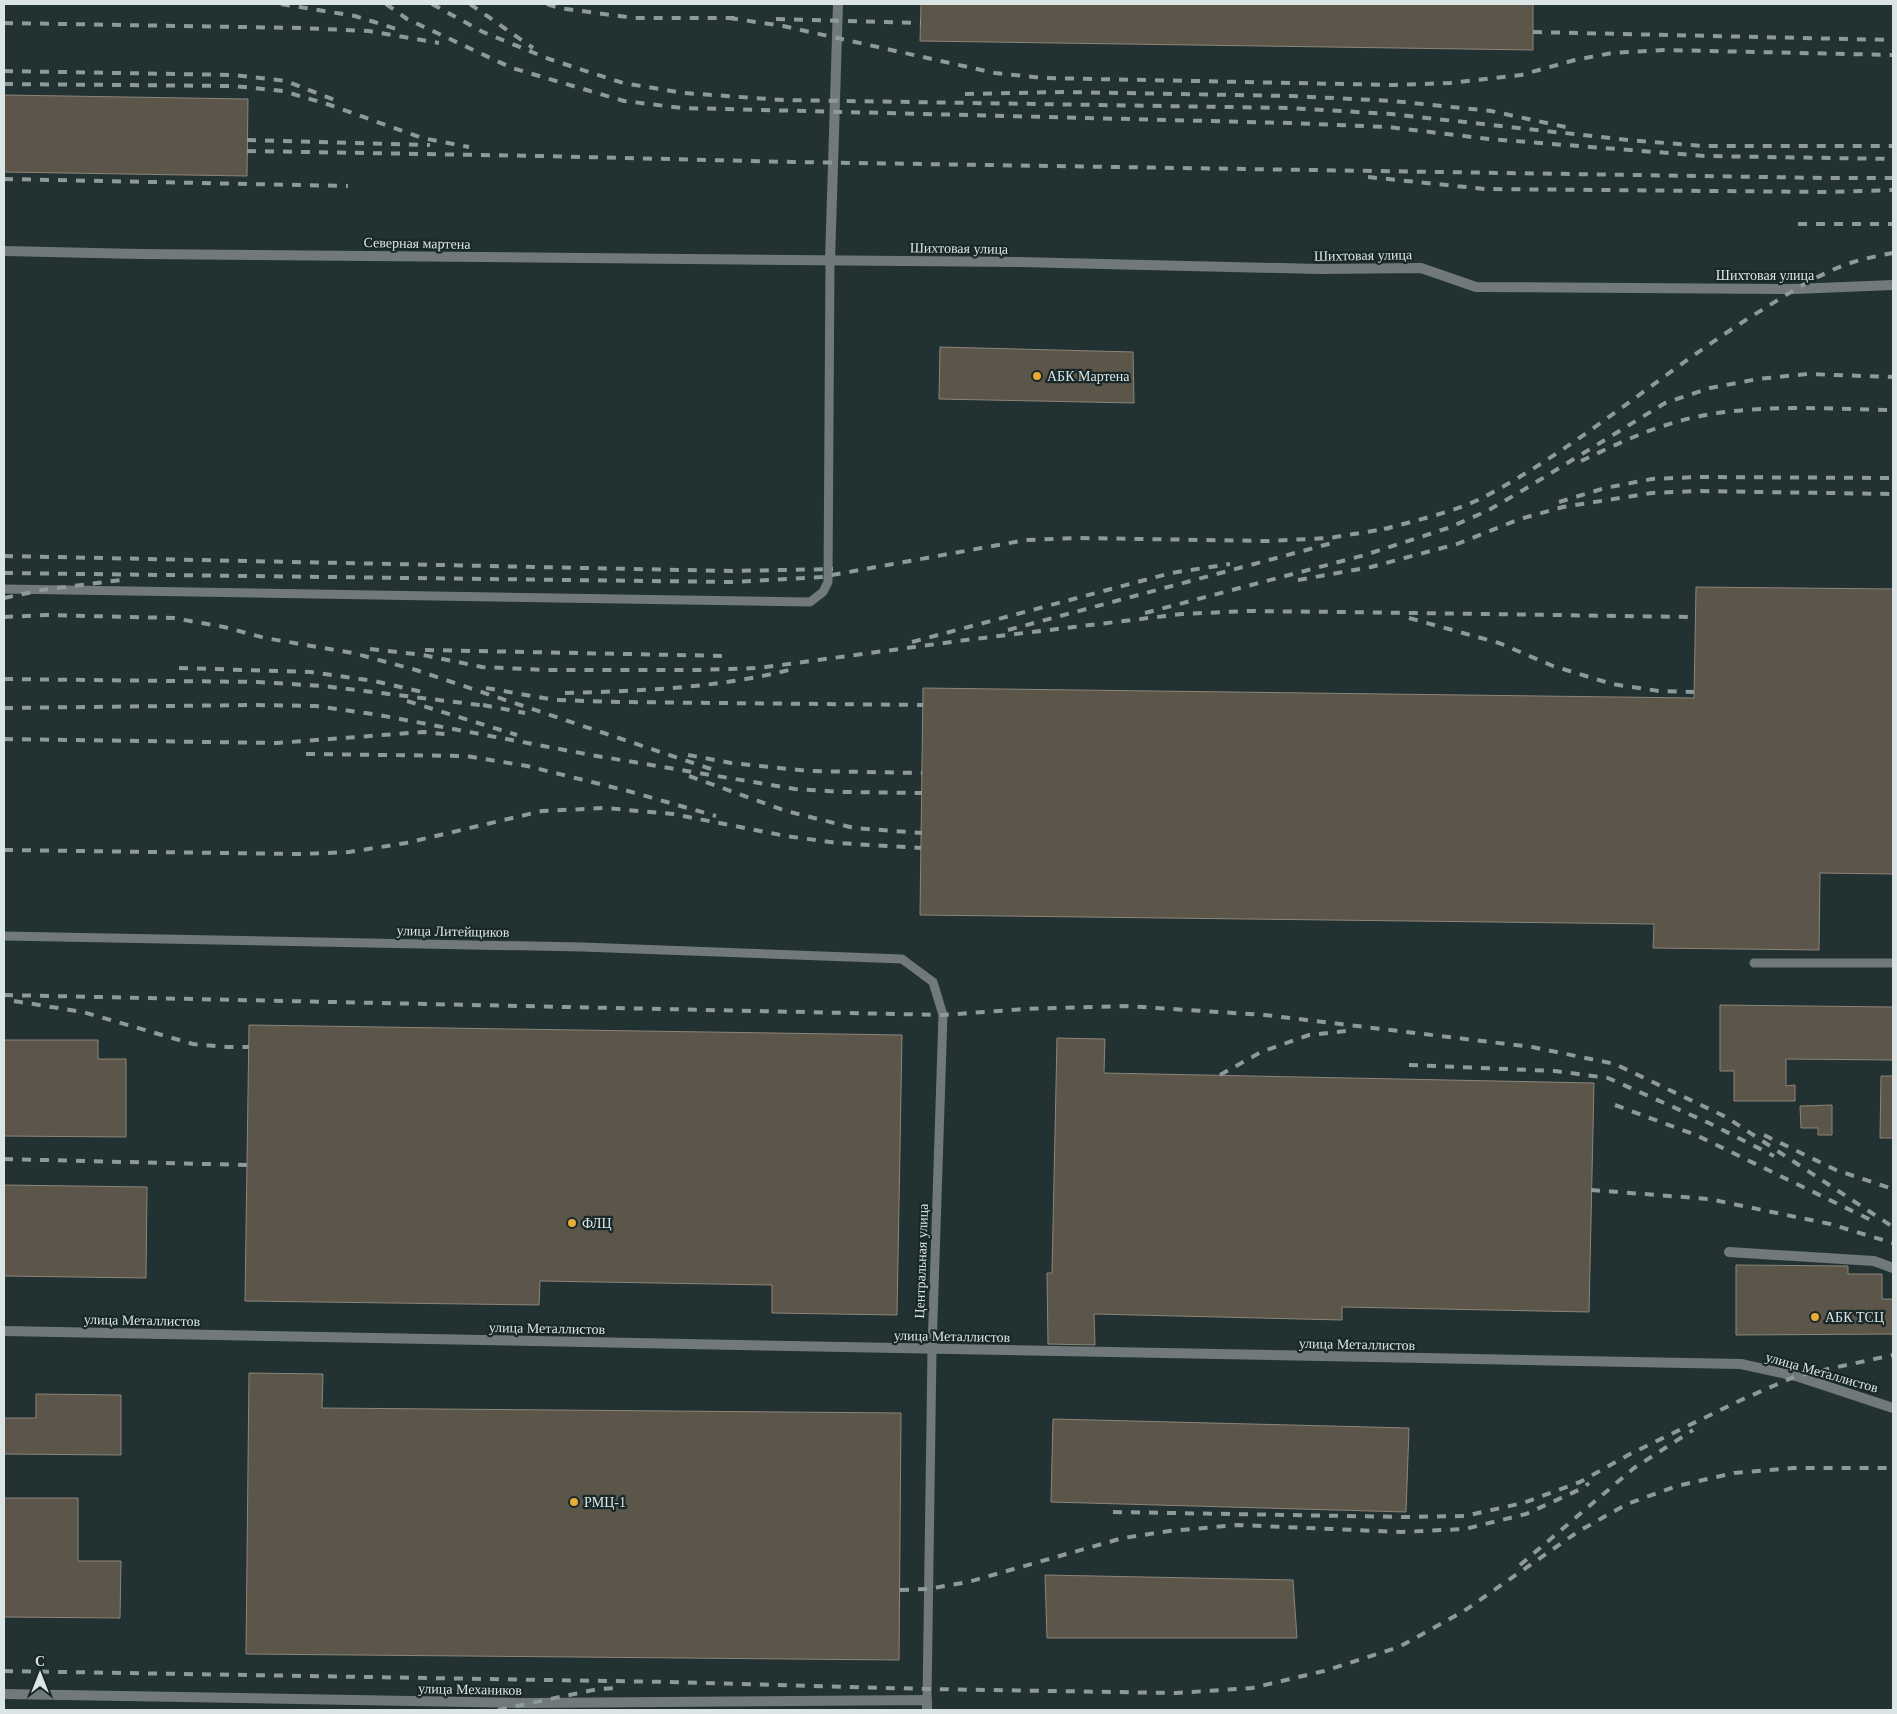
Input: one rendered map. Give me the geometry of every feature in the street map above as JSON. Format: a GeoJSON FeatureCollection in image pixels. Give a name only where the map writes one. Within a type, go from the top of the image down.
{"type":"FeatureCollection","features":[{"type":"Feature","properties":{"kind":"street"},"geometry":{"type":"LineString","coordinates":[[830,261],[838,4]]}},
{"type":"Feature","properties":{"kind":"street","name":"Северная мартена"},"geometry":{"type":"LineString","coordinates":[[4,251],[830,261]]}},
{"type":"Feature","properties":{"kind":"street","name":"Шихтовая улица"},"geometry":{"type":"LineString","coordinates":[[830,261],[1320,269],[1421,268],[1476,288],[1795,290],[1893,285]]}},
{"type":"Feature","properties":{"kind":"street"},"geometry":{"type":"LineString","coordinates":[[1729,1252],[1874,1261],[1893,1268]]}},
{"type":"Feature","properties":{"kind":"street","name":"улица Металлистов"},"geometry":{"type":"LineString","coordinates":[[4,1331],[1741,1364],[1796,1376],[1893,1408]]}},
{"type":"Feature","properties":{"kind":"street","name":"улица Механиков"},"geometry":{"type":"LineString","coordinates":[[4,1694],[527,1703],[927,1705]]}},
{"type":"Feature","properties":{"kind":"lane"},"geometry":{"type":"LineString","coordinates":[[4,589],[810,602],[823,592],[828,582],[830,261]]}},
{"type":"Feature","properties":{"kind":"lane","name":"улица Литейщиков"},"geometry":{"type":"LineString","coordinates":[[4,936],[591,948],[902,959]]}},
{"type":"Feature","properties":{"kind":"lane","name":"Центральная улица"},"geometry":{"type":"LineString","coordinates":[[902,959],[933,982],[943,1016],[932,1350],[927,1705]]}},
{"type":"Feature","properties":{"kind":"lane"},"geometry":{"type":"LineString","coordinates":[[1754,962],[1893,962]]}},
{"type":"Feature","properties":{"kind":"building"},"geometry":{"type":"Polygon","coordinates":[[[921,4],[1533,4],[1533,50],[920,41],[921,4]]]}},
{"type":"Feature","properties":{"kind":"building"},"geometry":{"type":"Polygon","coordinates":[[[4,95],[248,99],[247,176],[4,172],[4,95]]]}},
{"type":"Feature","properties":{"kind":"building","name":"АБК Мартена"},"geometry":{"type":"Polygon","coordinates":[[[940,347],[1133,352],[1134,403],[939,399],[940,347]]]}},
{"type":"Feature","properties":{"kind":"building"},"geometry":{"type":"Polygon","coordinates":[[[1696,587],[1893,589],[1893,874],[1820,873],[1819,950],[1653,948],[1654,924],[920,915],[923,688],[1694,698],[1696,587]]]}},
{"type":"Feature","properties":{"kind":"building"},"geometry":{"type":"Polygon","coordinates":[[[1720,1005],[1893,1007],[1893,1060],[1786,1059],[1786,1086],[1795,1085],[1795,1101],[1734,1101],[1734,1071],[1720,1071],[1720,1005]]]}},
{"type":"Feature","properties":{"kind":"building","name":"ФЛЦ"},"geometry":{"type":"Polygon","coordinates":[[[249,1025],[902,1035],[897,1315],[772,1313],[772,1285],[540,1281],[539,1305],[245,1301],[249,1025]]]}},
{"type":"Feature","properties":{"kind":"building"},"geometry":{"type":"Polygon","coordinates":[[[1057,1038],[1105,1039],[1104,1073],[1594,1083],[1589,1312],[1342,1307],[1342,1320],[1094,1314],[1095,1345],[1048,1344],[1047,1273],[1052,1273],[1057,1038]]]}},
{"type":"Feature","properties":{"kind":"building"},"geometry":{"type":"Polygon","coordinates":[[[4,1040],[98,1040],[98,1059],[126,1059],[126,1137],[4,1136],[4,1040]]]}},
{"type":"Feature","properties":{"kind":"building"},"geometry":{"type":"Polygon","coordinates":[[[1881,1076],[1893,1076],[1893,1138],[1880,1138],[1881,1076]]]}},
{"type":"Feature","properties":{"kind":"building"},"geometry":{"type":"Polygon","coordinates":[[[1832,1105],[1832,1135],[1818,1135],[1818,1128],[1801,1128],[1800,1106],[1832,1105]]]}},
{"type":"Feature","properties":{"kind":"building"},"geometry":{"type":"Polygon","coordinates":[[[4,1185],[147,1187],[146,1278],[4,1276],[4,1185]]]}},
{"type":"Feature","properties":{"kind":"building","name":"АБК ТСЦ"},"geometry":{"type":"Polygon","coordinates":[[[1736,1265],[1848,1266],[1848,1274],[1882,1274],[1882,1299],[1893,1299],[1893,1334],[1736,1335],[1736,1265]]]}},
{"type":"Feature","properties":{"kind":"building","name":"РМЦ-1"},"geometry":{"type":"Polygon","coordinates":[[[249,1373],[323,1374],[322,1408],[901,1413],[899,1660],[246,1654],[249,1373]]]}},
{"type":"Feature","properties":{"kind":"building"},"geometry":{"type":"Polygon","coordinates":[[[36,1394],[121,1395],[121,1455],[4,1454],[4,1418],[36,1418],[36,1394]]]}},
{"type":"Feature","properties":{"kind":"building"},"geometry":{"type":"Polygon","coordinates":[[[1053,1419],[1409,1428],[1406,1512],[1051,1502],[1053,1419]]]}},
{"type":"Feature","properties":{"kind":"building"},"geometry":{"type":"Polygon","coordinates":[[[4,1498],[78,1498],[78,1561],[121,1561],[120,1618],[4,1617],[4,1498]]]}},
{"type":"Feature","properties":{"kind":"building"},"geometry":{"type":"Polygon","coordinates":[[[1045,1575],[1293,1580],[1297,1638],[1047,1638],[1045,1575]]]}},
{"type":"Feature","properties":{"kind":"railway"},"geometry":{"type":"LineString","coordinates":[[281,4],[355,16],[403,31]]}},
{"type":"Feature","properties":{"kind":"railway"},"geometry":{"type":"LineString","coordinates":[[386,4],[407,19],[512,68],[624,101],[682,108],[1388,127],[1489,139],[1706,156],[1893,159]]}},
{"type":"Feature","properties":{"kind":"railway"},"geometry":{"type":"LineString","coordinates":[[432,4],[483,32],[549,59],[623,83],[684,93],[783,100],[1289,108],[1391,114],[1628,140],[1703,146],[1893,146]]}},
{"type":"Feature","properties":{"kind":"railway"},"geometry":{"type":"LineString","coordinates":[[470,4],[533,48]]}},
{"type":"Feature","properties":{"kind":"railway"},"geometry":{"type":"LineString","coordinates":[[547,4],[559,8],[634,18],[736,18]]}},
{"type":"Feature","properties":{"kind":"railway"},"geometry":{"type":"LineString","coordinates":[[729,18],[783,26],[995,73],[1044,78],[1394,85],[1450,83],[1521,75],[1575,60],[1612,53],[1664,50],[1893,55]]}},
{"type":"Feature","properties":{"kind":"railway"},"geometry":{"type":"LineString","coordinates":[[776,19],[921,23]]}},
{"type":"Feature","properties":{"kind":"railway"},"geometry":{"type":"LineString","coordinates":[[4,23],[369,31],[439,43]]}},
{"type":"Feature","properties":{"kind":"railway"},"geometry":{"type":"LineString","coordinates":[[1533,32],[1893,40]]}},
{"type":"Feature","properties":{"kind":"railway"},"geometry":{"type":"LineString","coordinates":[[4,71],[233,75],[286,81],[337,101]]}},
{"type":"Feature","properties":{"kind":"railway"},"geometry":{"type":"LineString","coordinates":[[4,84],[234,86],[283,91],[330,105],[422,138],[469,147]]}},
{"type":"Feature","properties":{"kind":"railway"},"geometry":{"type":"LineString","coordinates":[[965,94],[1063,92],[1292,96],[1393,101],[1491,111],[1570,128]]}},
{"type":"Feature","properties":{"kind":"railway"},"geometry":{"type":"LineString","coordinates":[[247,140],[430,145]]}},
{"type":"Feature","properties":{"kind":"railway"},"geometry":{"type":"LineString","coordinates":[[247,151],[793,162],[1893,178]]}},
{"type":"Feature","properties":{"kind":"railway"},"geometry":{"type":"LineString","coordinates":[[1368,177],[1485,189],[1829,192],[1893,190]]}},
{"type":"Feature","properties":{"kind":"railway"},"geometry":{"type":"LineString","coordinates":[[4,179],[348,186]]}},
{"type":"Feature","properties":{"kind":"railway"},"geometry":{"type":"LineString","coordinates":[[1798,224],[1893,224]]}},
{"type":"Feature","properties":{"kind":"railway"},"geometry":{"type":"LineString","coordinates":[[1384,529],[1447,512],[1482,498],[1552,457],[1716,340],[1788,294],[1836,268],[1868,258],[1893,253]]}},
{"type":"Feature","properties":{"kind":"railway"},"geometry":{"type":"LineString","coordinates":[[1145,613],[1365,555],[1448,528],[1487,511],[1665,403],[1710,388],[1758,379],[1807,374],[1893,377]]}},
{"type":"Feature","properties":{"kind":"railway"},"geometry":{"type":"LineString","coordinates":[[1581,461],[1649,431],[1699,416],[1754,409],[1782,408],[1893,410]]}},
{"type":"Feature","properties":{"kind":"railway"},"geometry":{"type":"LineString","coordinates":[[1559,502],[1605,488],[1652,479],[1698,477],[1893,478]]}},
{"type":"Feature","properties":{"kind":"railway"},"geometry":{"type":"LineString","coordinates":[[1298,580],[1371,567],[1457,544],[1520,519],[1563,507],[1652,493],[1697,491],[1893,494]]}},
{"type":"Feature","properties":{"kind":"railway"},"geometry":{"type":"LineString","coordinates":[[4,573],[731,582],[821,577],[1026,540],[1078,538],[1268,541],[1329,538],[1391,528]]}},
{"type":"Feature","properties":{"kind":"railway"},"geometry":{"type":"LineString","coordinates":[[1008,630],[1336,542]]}},
{"type":"Feature","properties":{"kind":"railway"},"geometry":{"type":"LineString","coordinates":[[4,556],[731,571],[833,569]]}},
{"type":"Feature","properties":{"kind":"railway"},"geometry":{"type":"LineString","coordinates":[[912,642],[1171,573],[1230,564]]}},
{"type":"Feature","properties":{"kind":"railway"},"geometry":{"type":"LineString","coordinates":[[4,598],[42,590],[121,580]]}},
{"type":"Feature","properties":{"kind":"railway"},"geometry":{"type":"LineString","coordinates":[[370,649],[423,655],[482,667],[547,670],[699,670],[759,668],[966,640],[1182,614],[1248,611],[1695,617]]}},
{"type":"Feature","properties":{"kind":"railway"},"geometry":{"type":"LineString","coordinates":[[4,617],[46,615],[173,618],[224,627],[265,638],[353,653],[416,670],[714,770]]}},
{"type":"Feature","properties":{"kind":"railway"},"geometry":{"type":"LineString","coordinates":[[1409,618],[1499,643],[1553,666],[1612,684],[1659,691],[1694,692]]}},
{"type":"Feature","properties":{"kind":"railway"},"geometry":{"type":"LineString","coordinates":[[425,650],[727,656]]}},
{"type":"Feature","properties":{"kind":"railway"},"geometry":{"type":"LineString","coordinates":[[179,668],[311,672],[374,681],[422,692]]}},
{"type":"Feature","properties":{"kind":"railway"},"geometry":{"type":"LineString","coordinates":[[565,693],[680,687],[737,680],[793,669]]}},
{"type":"Feature","properties":{"kind":"railway"},"geometry":{"type":"LineString","coordinates":[[4,679],[258,682],[323,686],[488,706]]}},
{"type":"Feature","properties":{"kind":"railway"},"geometry":{"type":"LineString","coordinates":[[486,688],[555,700],[923,705]]}},
{"type":"Feature","properties":{"kind":"railway"},"geometry":{"type":"LineString","coordinates":[[407,701],[517,735]]}},
{"type":"Feature","properties":{"kind":"railway"},"geometry":{"type":"LineString","coordinates":[[483,705],[525,713]]}},
{"type":"Feature","properties":{"kind":"railway"},"geometry":{"type":"LineString","coordinates":[[4,708],[316,706],[379,715],[591,755],[795,789],[922,793]]}},
{"type":"Feature","properties":{"kind":"railway"},"geometry":{"type":"LineString","coordinates":[[4,739],[277,743],[423,732],[445,734]]}},
{"type":"Feature","properties":{"kind":"railway"},"geometry":{"type":"LineString","coordinates":[[306,754],[466,756],[527,766],[628,791],[716,816]]}},
{"type":"Feature","properties":{"kind":"railway"},"geometry":{"type":"LineString","coordinates":[[688,755],[731,763],[809,771],[922,773]]}},
{"type":"Feature","properties":{"kind":"railway"},"geometry":{"type":"LineString","coordinates":[[689,776],[786,811],[854,828],[922,833]]}},
{"type":"Feature","properties":{"kind":"railway"},"geometry":{"type":"LineString","coordinates":[[4,850],[301,854],[349,852],[406,843],[542,811],[605,808],[673,814],[786,836],[837,843],[921,848]]}},
{"type":"Feature","properties":{"kind":"railway"},"geometry":{"type":"LineString","coordinates":[[4,995],[943,1015],[1025,1009],[1126,1006],[1265,1015],[1532,1047],[1615,1064],[1726,1117],[1893,1227]]}},
{"type":"Feature","properties":{"kind":"railway"},"geometry":{"type":"LineString","coordinates":[[14,1001],[83,1012],[193,1044],[249,1047]]}},
{"type":"Feature","properties":{"kind":"railway"},"geometry":{"type":"LineString","coordinates":[[1220,1075],[1261,1052],[1309,1035],[1354,1030]]}},
{"type":"Feature","properties":{"kind":"railway"},"geometry":{"type":"LineString","coordinates":[[1409,1065],[1555,1071],[1608,1078],[1709,1123],[1774,1156]]}},
{"type":"Feature","properties":{"kind":"railway"},"geometry":{"type":"LineString","coordinates":[[1615,1105],[1696,1135],[1875,1222]]}},
{"type":"Feature","properties":{"kind":"railway"},"geometry":{"type":"LineString","coordinates":[[1764,1135],[1836,1170],[1893,1189]]}},
{"type":"Feature","properties":{"kind":"railway"},"geometry":{"type":"LineString","coordinates":[[4,1159],[247,1165]]}},
{"type":"Feature","properties":{"kind":"railway"},"geometry":{"type":"LineString","coordinates":[[1591,1190],[1709,1199],[1830,1224],[1893,1243]]}},
{"type":"Feature","properties":{"kind":"railway"},"geometry":{"type":"LineString","coordinates":[[1113,1512],[1405,1517],[1465,1516],[1523,1503],[1580,1482],[1630,1454],[1741,1400],[1796,1376],[1893,1355]]}},
{"type":"Feature","properties":{"kind":"railway"},"geometry":{"type":"LineString","coordinates":[[1520,1565],[1634,1468],[1693,1430]]}},
{"type":"Feature","properties":{"kind":"railway"},"geometry":{"type":"LineString","coordinates":[[4,1671],[1176,1693],[1252,1688],[1324,1671],[1399,1647],[1464,1611],[1579,1531],[1627,1504],[1677,1486],[1734,1473],[1793,1468],[1893,1468]]}},
{"type":"Feature","properties":{"kind":"railway"},"geometry":{"type":"LineString","coordinates":[[900,1590],[928,1589],[968,1582],[1123,1538],[1169,1531],[1238,1525],[1401,1532],[1465,1529],[1526,1514],[1583,1488],[1589,1483]]}},
{"type":"Feature","properties":{"kind":"railway"},"geometry":{"type":"LineString","coordinates":[[498,1710],[598,1689],[617,1688]]}},
{"type":"Feature","properties":{"kind":"place","name":"АБК Мартена"},"geometry":{"type":"Point","coordinates":[1037,376]}},
{"type":"Feature","properties":{"kind":"place","name":"ФЛЦ"},"geometry":{"type":"Point","coordinates":[572,1223]}},
{"type":"Feature","properties":{"kind":"place","name":"АБК ТСЦ"},"geometry":{"type":"Point","coordinates":[1815,1317]}},
{"type":"Feature","properties":{"kind":"place","name":"РМЦ-1"},"geometry":{"type":"Point","coordinates":[574,1502]}}]}
